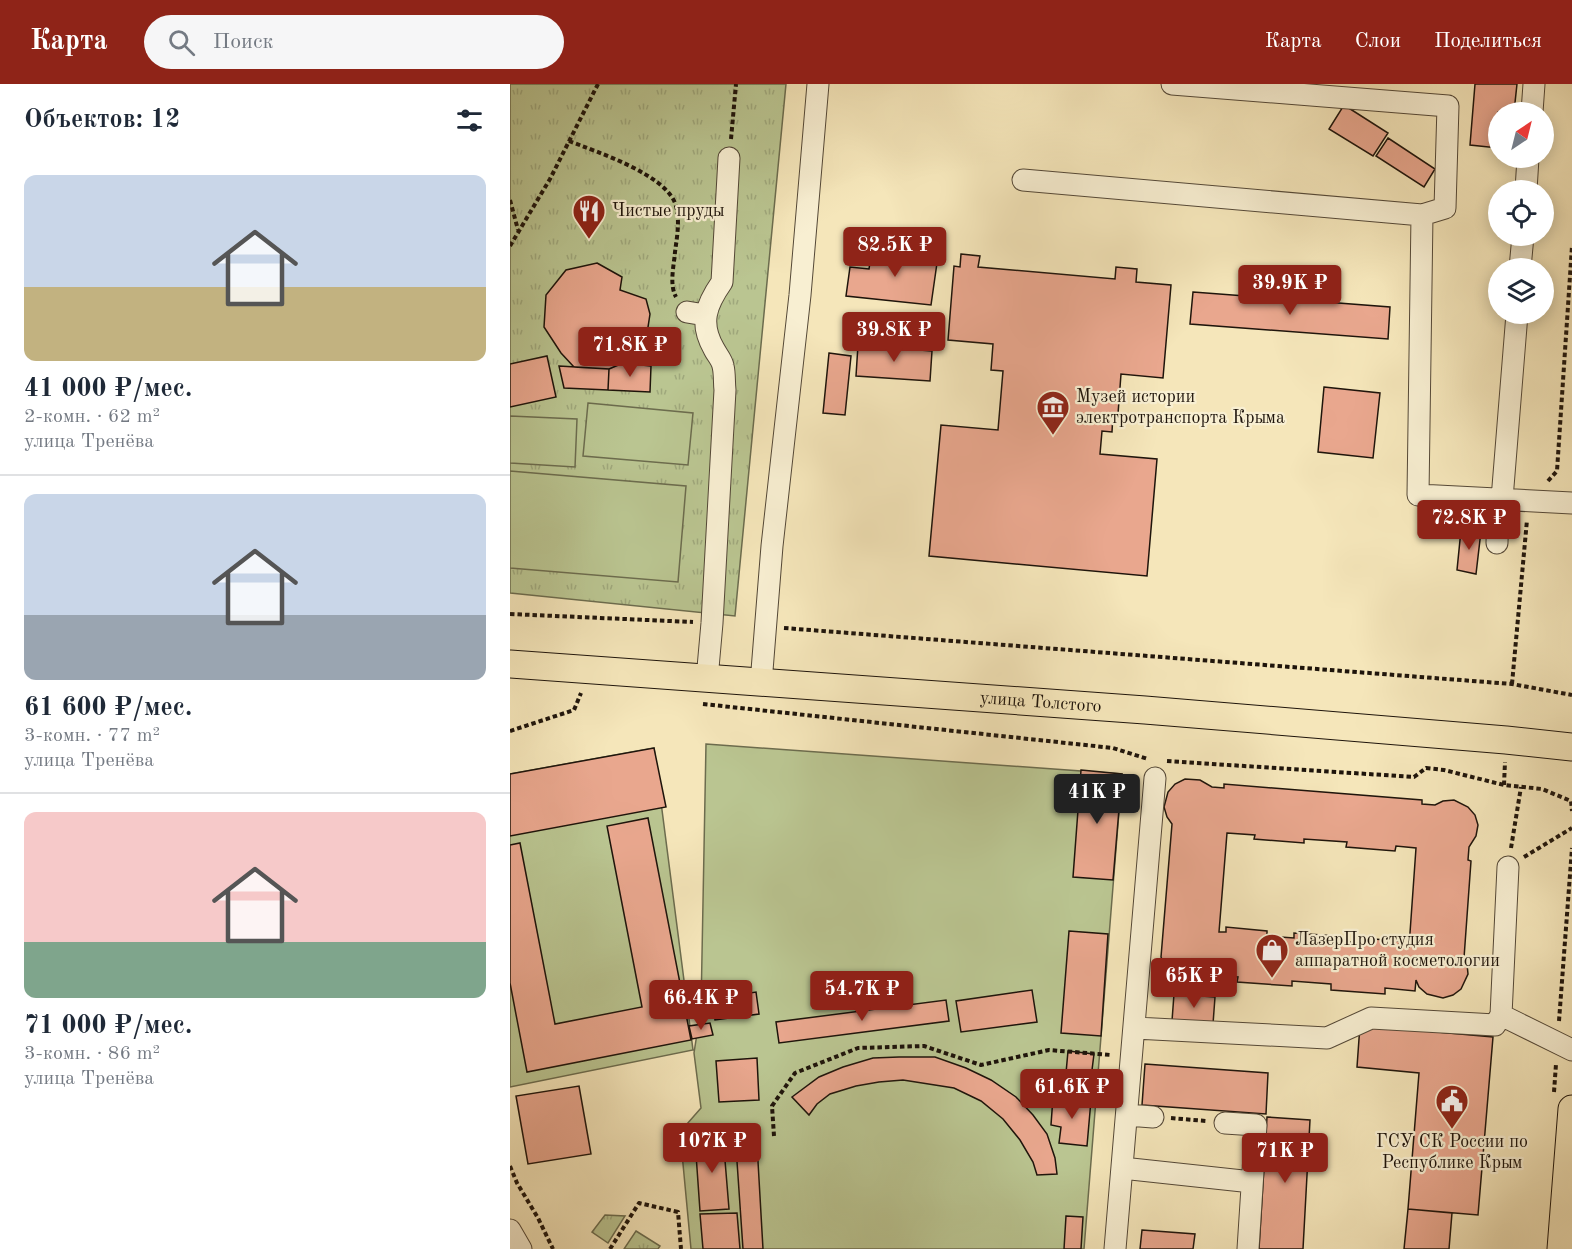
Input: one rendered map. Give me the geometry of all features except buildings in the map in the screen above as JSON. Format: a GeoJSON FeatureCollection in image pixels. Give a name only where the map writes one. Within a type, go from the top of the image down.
{"type":"FeatureCollection","features":[{"type":"Feature","properties":{"kind":"main road","name":"улица Толстого"},"geometry":{"type":"LineString","coordinates":[[510,664],[627,671],[703,691],[761,683],[1156,711],[1572,747]]}},
{"type":"Feature","properties":{"kind":"main road"},"geometry":{"type":"LineString","coordinates":[[1561,1249],[1572,1109]]}},
{"type":"Feature","properties":{"kind":"street"},"geometry":{"type":"LineString","coordinates":[[761,683],[764,627],[800,296],[818,84]]}},
{"type":"Feature","properties":{"kind":"street"},"geometry":{"type":"LineString","coordinates":[[1023,180],[1422,215],[1445,208],[1448,106],[1172,84]]}},
{"type":"Feature","properties":{"kind":"street"},"geometry":{"type":"LineString","coordinates":[[1533,102],[1534,84]]}},
{"type":"Feature","properties":{"kind":"street"},"geometry":{"type":"LineString","coordinates":[[703,691],[712,623],[725,390],[723,364],[696,314],[722,282],[729,158]]}},
{"type":"Feature","properties":{"kind":"street"},"geometry":{"type":"LineString","coordinates":[[1422,215],[1418,495],[1572,503]]}},
{"type":"Feature","properties":{"kind":"street"},"geometry":{"type":"LineString","coordinates":[[1497,543],[1498,505],[1502,499],[1515,324]]}},
{"type":"Feature","properties":{"kind":"street"},"geometry":{"type":"LineString","coordinates":[[1115,1249],[1158,767]]}},
{"type":"Feature","properties":{"kind":"street"},"geometry":{"type":"LineString","coordinates":[[1135,1028],[1327,1038],[1371,1018],[1495,1025],[1501,1015],[1508,867]]}},
{"type":"Feature","properties":{"kind":"street"},"geometry":{"type":"LineString","coordinates":[[1501,1015],[1572,1050]]}},
{"type":"Feature","properties":{"kind":"street"},"geometry":{"type":"LineString","coordinates":[[1127,1115],[1153,1117]]}},
{"type":"Feature","properties":{"kind":"street"},"geometry":{"type":"LineString","coordinates":[[1225,1123],[1256,1125],[1248,1249]]}},
{"type":"Feature","properties":{"kind":"street"},"geometry":{"type":"LineString","coordinates":[[1122,1168],[1252,1182]]}},
{"type":"Feature","properties":{"kind":"street"},"geometry":{"type":"LineString","coordinates":[[510,1230],[521,1249]]}},
{"type":"Feature","properties":{"kind":"path"},"geometry":{"type":"LineString","coordinates":[[510,246],[550,179],[598,84]]}},
{"type":"Feature","properties":{"kind":"path"},"geometry":{"type":"LineString","coordinates":[[729,158],[736,84]]}},
{"type":"Feature","properties":{"kind":"path"},"geometry":{"type":"LineString","coordinates":[[569,141],[613,158],[640,172],[658,182],[673,198],[677,207],[678,223],[672,277],[674,294],[696,314]]}},
{"type":"Feature","properties":{"kind":"path"},"geometry":{"type":"LineString","coordinates":[[510,200],[518,231]]}},
{"type":"Feature","properties":{"kind":"path"},"geometry":{"type":"LineString","coordinates":[[1557,471],[1572,246]]}},
{"type":"Feature","properties":{"kind":"path"},"geometry":{"type":"LineString","coordinates":[[1512,684],[1528,501]]}},
{"type":"Feature","properties":{"kind":"path"},"geometry":{"type":"LineString","coordinates":[[510,614],[712,623]]}},
{"type":"Feature","properties":{"kind":"path"},"geometry":{"type":"LineString","coordinates":[[764,627],[1512,684],[1572,695]]}},
{"type":"Feature","properties":{"kind":"path"},"geometry":{"type":"LineString","coordinates":[[510,731],[574,710],[581,691]]}},
{"type":"Feature","properties":{"kind":"path"},"geometry":{"type":"LineString","coordinates":[[703,691],[1113,748],[1158,767],[1414,777],[1426,768],[1444,770],[1504,785],[1542,789],[1571,801],[1572,811]]}},
{"type":"Feature","properties":{"kind":"path"},"geometry":{"type":"LineString","coordinates":[[1508,867],[1521,787]]}},
{"type":"Feature","properties":{"kind":"path"},"geometry":{"type":"LineString","coordinates":[[1508,867],[1572,828]]}},
{"type":"Feature","properties":{"kind":"path"},"geometry":{"type":"LineString","coordinates":[[774,1136],[772,1106],[795,1073],[858,1048],[924,1046],[981,1065],[1049,1050],[1132,1057]]}},
{"type":"Feature","properties":{"kind":"path"},"geometry":{"type":"LineString","coordinates":[[1153,1117],[1225,1123]]}},
{"type":"Feature","properties":{"kind":"path"},"geometry":{"type":"LineString","coordinates":[[510,1166],[553,1249]]}},
{"type":"Feature","properties":{"kind":"path"},"geometry":{"type":"LineString","coordinates":[[610,1249],[639,1203],[678,1212],[681,1249]]}},
{"type":"Feature","properties":{"kind":"green space"},"geometry":{"type":"Polygon","coordinates":[[[510,84],[786,84],[735,616],[510,593],[510,84]]]}},
{"type":"Feature","properties":{"kind":"green space"},"geometry":{"type":"Polygon","coordinates":[[[588,403],[693,413],[688,465],[583,456],[588,403]]]}},
{"type":"Feature","properties":{"kind":"green space"},"geometry":{"type":"Polygon","coordinates":[[[510,416],[577,419],[575,467],[510,463],[510,416]]]}},
{"type":"Feature","properties":{"kind":"green space"},"geometry":{"type":"Polygon","coordinates":[[[510,471],[686,486],[678,582],[510,568],[510,471]]]}},
{"type":"Feature","properties":{"kind":"green space"},"geometry":{"type":"Polygon","coordinates":[[[706,744],[1122,774],[1084,1249],[691,1249],[680,1132],[701,1108],[694,1053],[701,1008],[706,744]]]}},
{"type":"Feature","properties":{"kind":"green space"},"geometry":{"type":"Polygon","coordinates":[[[654,748],[693,1050],[510,1087],[510,774],[654,748]]]}},
{"type":"Feature","properties":{"kind":"green space"},"geometry":{"type":"Polygon","coordinates":[[[605,1215],[625,1216],[608,1243],[592,1232],[605,1215]]]}},
{"type":"Feature","properties":{"kind":"green space"},"geometry":{"type":"Polygon","coordinates":[[[636,1231],[660,1246],[658,1249],[624,1249],[636,1231]]]}},
{"type":"Feature","properties":{"kind":"place","name":"Чистые пруды"},"geometry":{"type":"Point","coordinates":[589,240]}},
{"type":"Feature","properties":{"kind":"place","name":"Музей истории электротранспорта Крыма"},"geometry":{"type":"Point","coordinates":[1053,436]}},
{"type":"Feature","properties":{"kind":"place","name":"ЛазерПро студия аппаратной косметологии"},"geometry":{"type":"Point","coordinates":[1272,979]}},
{"type":"Feature","properties":{"kind":"place","name":"ГСУ СК России по Республике Крым"},"geometry":{"type":"Point","coordinates":[1452,1130]}}]}
